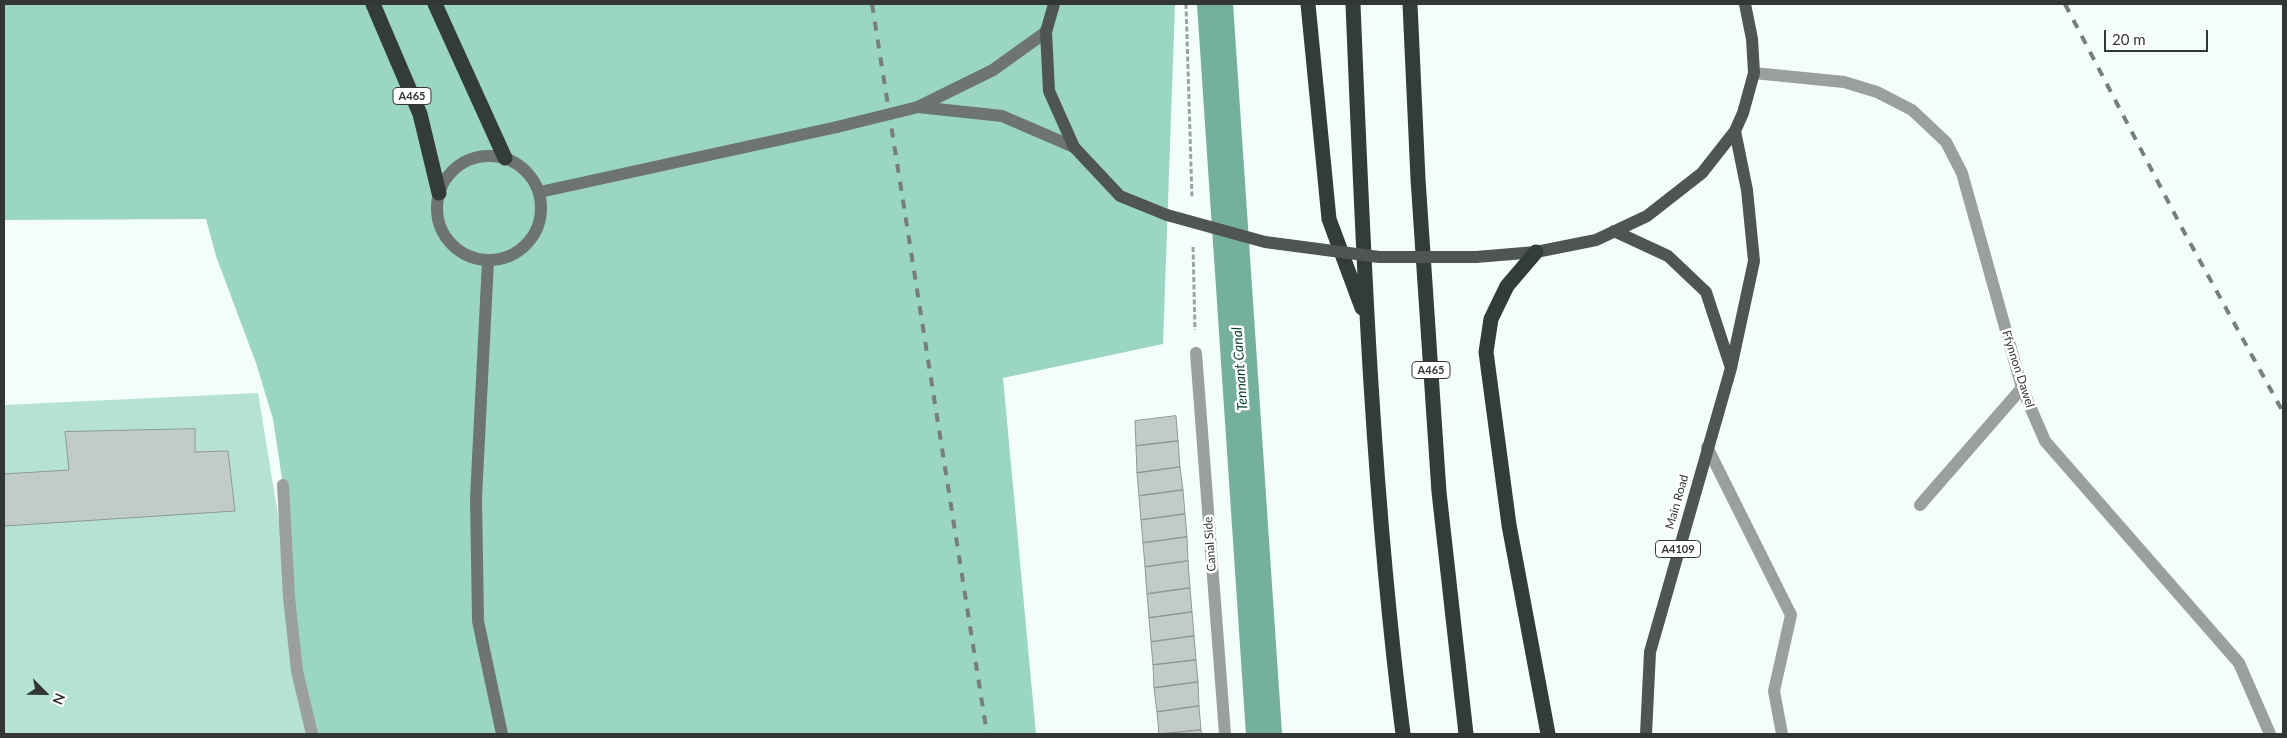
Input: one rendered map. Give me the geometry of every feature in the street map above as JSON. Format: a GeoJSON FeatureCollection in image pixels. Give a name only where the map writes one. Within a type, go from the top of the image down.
{"type":"FeatureCollection","features":[{"type":"Feature","properties":{"kind":"highway","name":"A465"},"geometry":{"type":"LineString","coordinates":[[373,4],[420,114],[439,193]]}},
{"type":"Feature","properties":{"kind":"highway"},"geometry":{"type":"LineString","coordinates":[[435,4],[505,158]]}},
{"type":"Feature","properties":{"kind":"highway"},"geometry":{"type":"LineString","coordinates":[[1308,4],[1329,218],[1367,321]]}},
{"type":"Feature","properties":{"kind":"highway"},"geometry":{"type":"LineString","coordinates":[[1353,4],[1367,321],[1390,632],[1403,734]]}},
{"type":"Feature","properties":{"kind":"highway","name":"A465"},"geometry":{"type":"LineString","coordinates":[[1410,4],[1418,179],[1439,492],[1466,734]]}},
{"type":"Feature","properties":{"kind":"highway"},"geometry":{"type":"LineString","coordinates":[[1536,252],[1507,286],[1490,319],[1486,352],[1510,526],[1548,734]]}},
{"type":"Feature","properties":{"kind":"main road"},"geometry":{"type":"LineString","coordinates":[[1054,4],[1046,32],[1049,91],[1074,147],[1120,196],[1167,215],[1265,242],[1380,257],[1476,257],[1536,252],[1596,240],[1647,216],[1702,173],[1735,131],[1743,113],[1754,73],[1752,39],[1745,4]]}},
{"type":"Feature","properties":{"kind":"main road"},"geometry":{"type":"LineString","coordinates":[[540,192],[837,127],[918,107],[993,70],[1046,32]]}},
{"type":"Feature","properties":{"kind":"main road"},"geometry":{"type":"LineString","coordinates":[[918,107],[1002,116],[1074,147]]}},
{"type":"Feature","properties":{"kind":"main road","name":"Main Road"},"geometry":{"type":"LineString","coordinates":[[1646,734],[1650,652],[1706,447],[1730,368],[1754,261],[1746,190],[1735,131]]}},
{"type":"Feature","properties":{"kind":"main road"},"geometry":{"type":"LineString","coordinates":[[489,155],[505,158],[520,165],[532,177],[540,192],[543,209],[540,225],[532,240],[520,252],[505,259],[488,261],[472,258],[458,251],[447,239],[439,225],[437,208],[439,193],[446,178],[458,166],[472,158],[489,155]]}},
{"type":"Feature","properties":{"kind":"main road"},"geometry":{"type":"LineString","coordinates":[[1614,231],[1668,256],[1706,292],[1730,368]]}},
{"type":"Feature","properties":{"kind":"main road"},"geometry":{"type":"LineString","coordinates":[[488,261],[476,498],[478,621],[502,734]]}},
{"type":"Feature","properties":{"kind":"street","name":"Ffynnon Dawel"},"geometry":{"type":"LineString","coordinates":[[1754,73],[1844,82],[1877,92],[1912,110],[1946,142],[1962,172],[2022,388],[2045,441],[2239,664],[2270,734]]}},
{"type":"Feature","properties":{"kind":"street","name":"Canal Side"},"geometry":{"type":"LineString","coordinates":[[1196,354],[1225,734]]}},
{"type":"Feature","properties":{"kind":"street"},"geometry":{"type":"LineString","coordinates":[[1920,505],[2022,388]]}},
{"type":"Feature","properties":{"kind":"street"},"geometry":{"type":"LineString","coordinates":[[1706,447],[1791,615],[1774,690],[1782,734]]}},
{"type":"Feature","properties":{"kind":"street"},"geometry":{"type":"LineString","coordinates":[[284,485],[289,597],[297,671],[312,734]]}},
{"type":"Feature","properties":{"kind":"path"},"geometry":{"type":"LineString","coordinates":[[1186,4],[1192,204]]}},
{"type":"Feature","properties":{"kind":"path"},"geometry":{"type":"LineString","coordinates":[[1193,244],[1196,354]]}},
{"type":"Feature","properties":{"kind":"green space"},"geometry":{"type":"Polygon","coordinates":[[[4,4],[1175,4],[1163,344],[1003,378],[1036,734],[312,734],[297,671],[283,485],[273,419],[256,363],[216,256],[206,219],[4,220],[4,4]]]}},
{"type":"Feature","properties":{"kind":"green space"},"geometry":{"type":"Polygon","coordinates":[[[258,393],[314,734],[4,734],[4,405],[258,393]]]}},
{"type":"Feature","properties":{"kind":"building"},"geometry":{"type":"Polygon","coordinates":[[[1176,416],[1178,441],[1136,446],[1135,421],[1176,416]]]}},
{"type":"Feature","properties":{"kind":"building"},"geometry":{"type":"Polygon","coordinates":[[[195,429],[195,452],[228,451],[235,511],[4,526],[4,474],[69,470],[65,432],[195,429]]]}},
{"type":"Feature","properties":{"kind":"building"},"geometry":{"type":"Polygon","coordinates":[[[1178,441],[1180,467],[1137,473],[1136,446],[1178,441]]]}},
{"type":"Feature","properties":{"kind":"building"},"geometry":{"type":"Polygon","coordinates":[[[1180,467],[1183,490],[1139,496],[1137,473],[1180,467]]]}},
{"type":"Feature","properties":{"kind":"building"},"geometry":{"type":"Polygon","coordinates":[[[1183,490],[1185,514],[1141,520],[1139,496],[1183,490]]]}},
{"type":"Feature","properties":{"kind":"building"},"geometry":{"type":"Polygon","coordinates":[[[1185,514],[1187,537],[1143,543],[1141,520],[1185,514]]]}},
{"type":"Feature","properties":{"kind":"building"},"geometry":{"type":"Polygon","coordinates":[[[1187,537],[1188,561],[1145,567],[1143,543],[1187,537]]]}},
{"type":"Feature","properties":{"kind":"building"},"geometry":{"type":"Polygon","coordinates":[[[1188,561],[1190,588],[1147,594],[1145,567],[1188,561]]]}},
{"type":"Feature","properties":{"kind":"building"},"geometry":{"type":"Polygon","coordinates":[[[1190,588],[1192,612],[1149,618],[1147,594],[1190,588]]]}},
{"type":"Feature","properties":{"kind":"building"},"geometry":{"type":"Polygon","coordinates":[[[1192,612],[1194,636],[1151,642],[1149,618],[1192,612]]]}},
{"type":"Feature","properties":{"kind":"building"},"geometry":{"type":"Polygon","coordinates":[[[1194,636],[1196,660],[1153,665],[1151,642],[1194,636]]]}},
{"type":"Feature","properties":{"kind":"building"},"geometry":{"type":"Polygon","coordinates":[[[1196,660],[1198,682],[1154,688],[1153,665],[1196,660]]]}},
{"type":"Feature","properties":{"kind":"building"},"geometry":{"type":"Polygon","coordinates":[[[1198,682],[1199,706],[1157,712],[1154,688],[1198,682]]]}},
{"type":"Feature","properties":{"kind":"building"},"geometry":{"type":"Polygon","coordinates":[[[1199,706],[1201,730],[1159,734],[1157,712],[1199,706]]]}},
{"type":"Feature","properties":{"kind":"building"},"geometry":{"type":"Polygon","coordinates":[[[1201,730],[1202,734],[1161,734],[1201,730]]]}},
{"type":"Feature","properties":{"kind":"waterway","name":"Tennant Canal"},"geometry":{"type":"LineString","coordinates":[[1215,4],[1264,734]]}},
{"type":"Feature","properties":{"kind":"railway"},"geometry":{"type":"LineString","coordinates":[[872,4],[987,734]]}},
{"type":"Feature","properties":{"kind":"railway"},"geometry":{"type":"LineString","coordinates":[[2065,4],[2183,230],[2283,412]]}}]}
